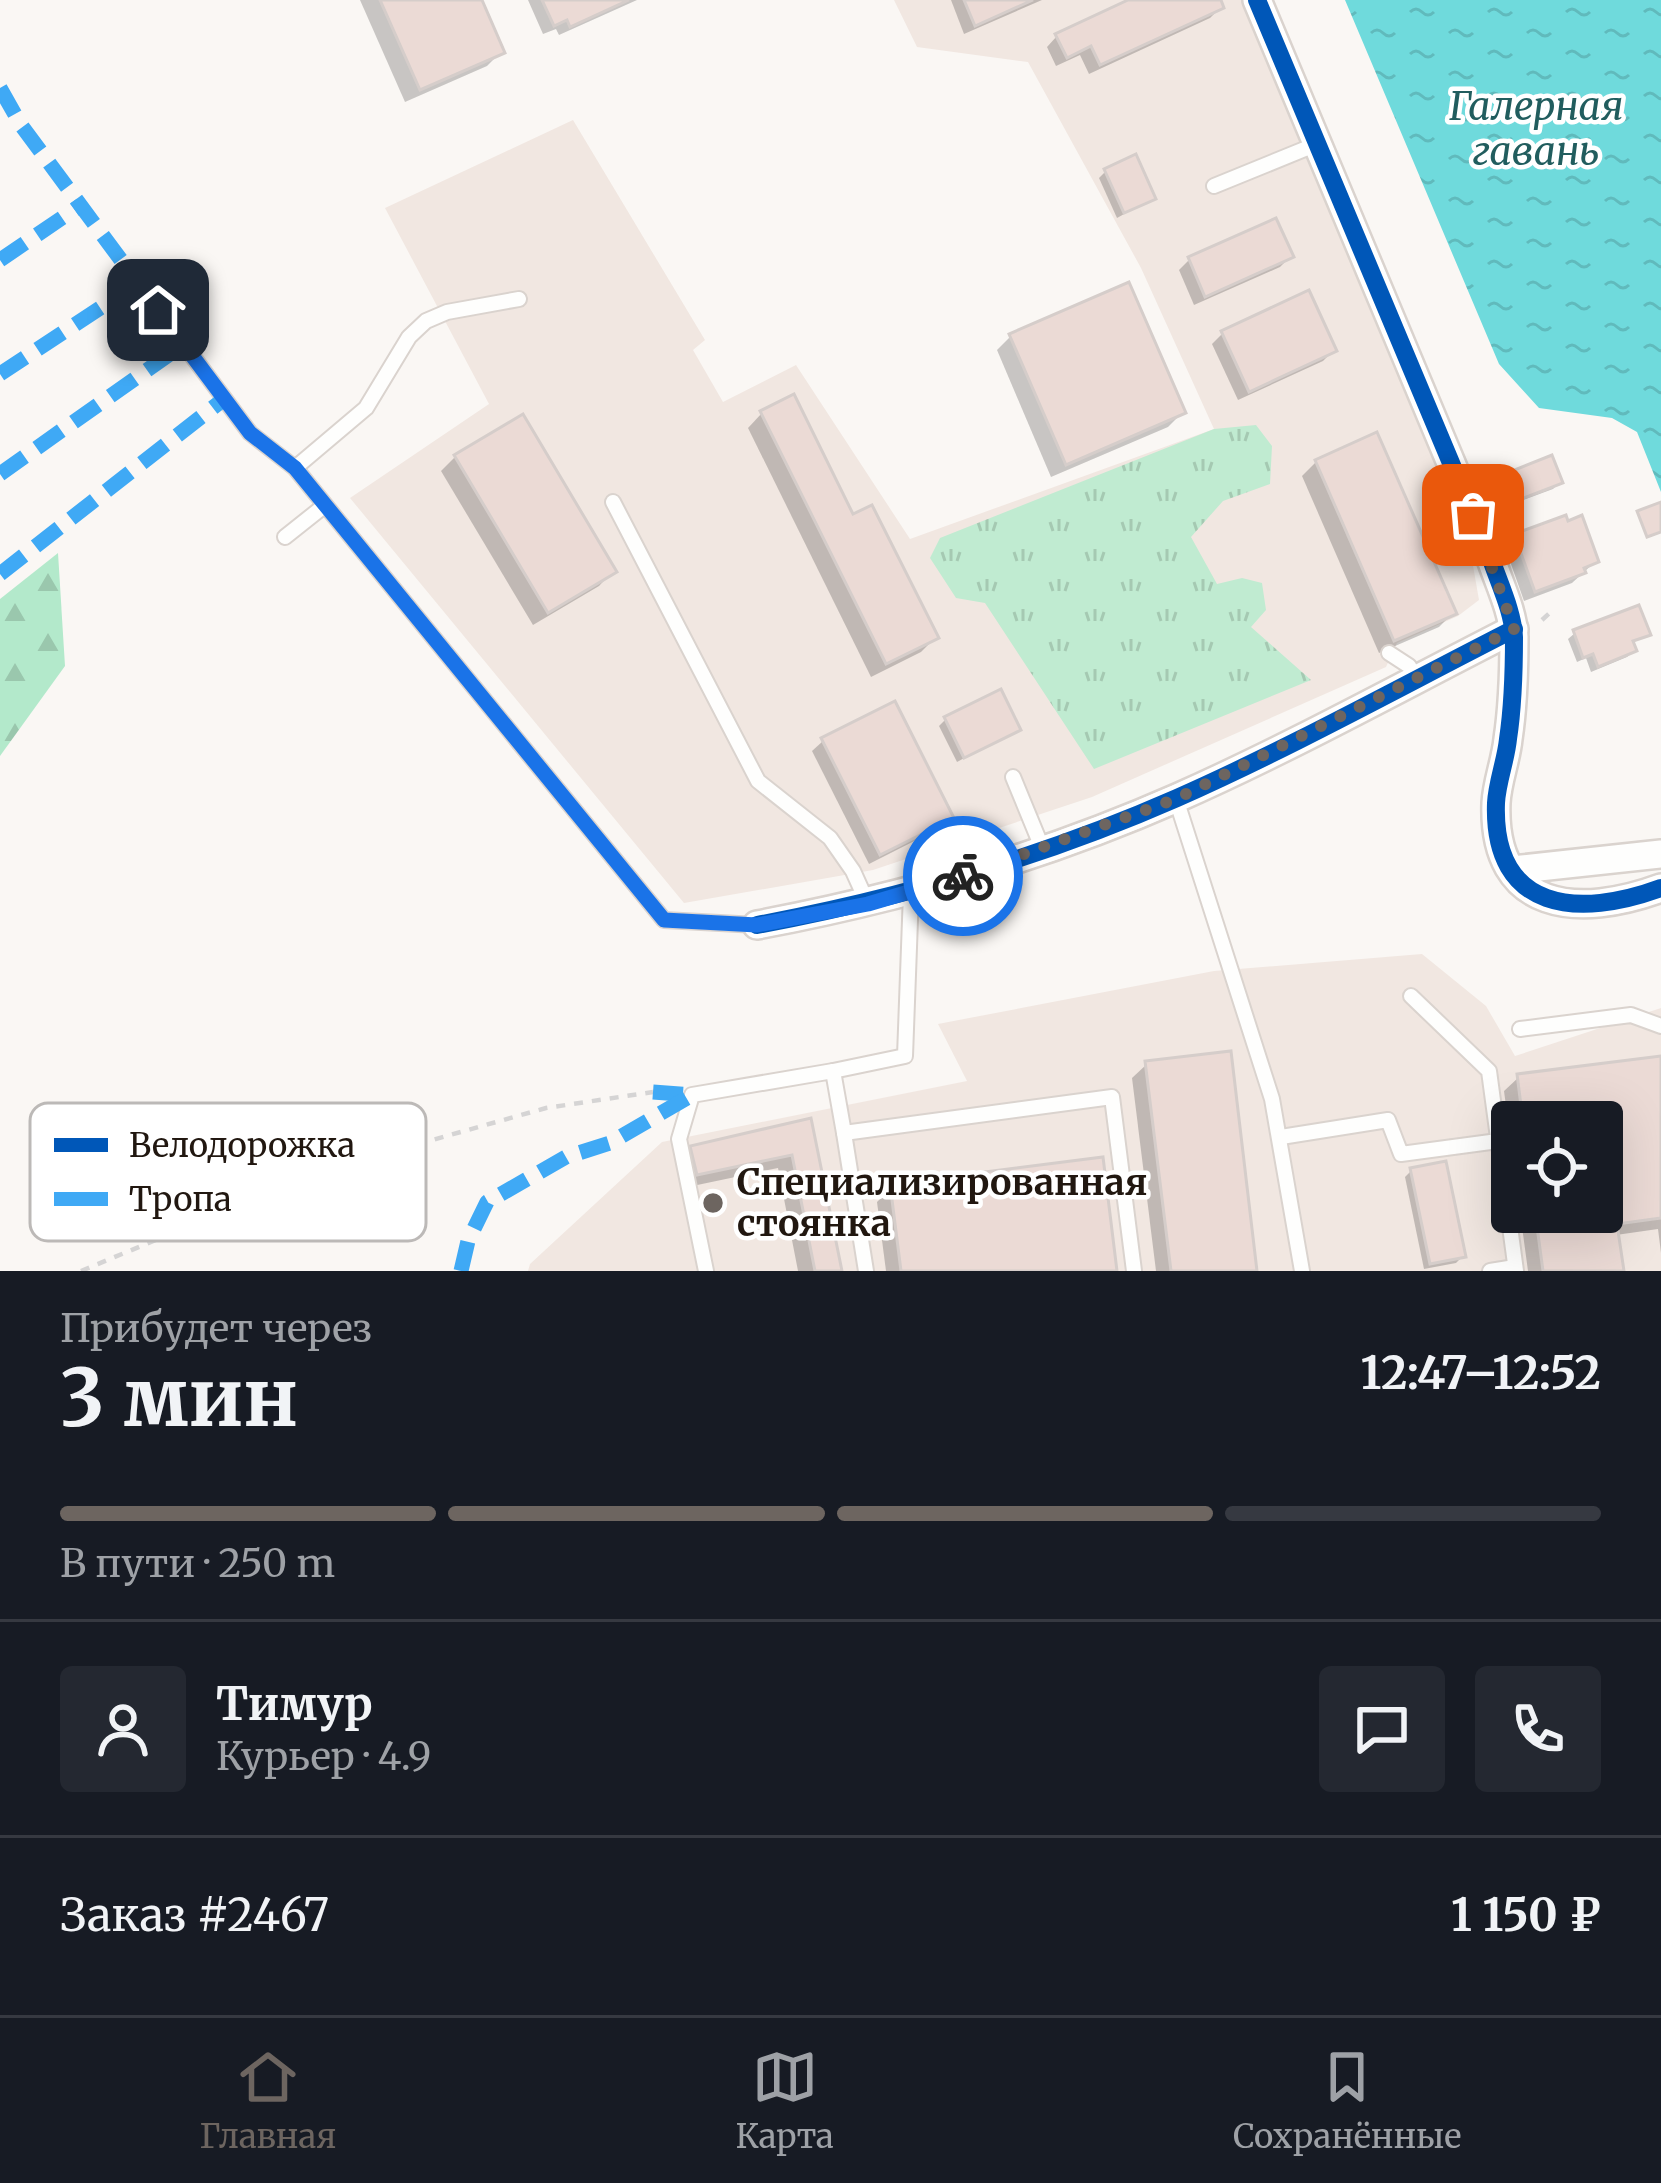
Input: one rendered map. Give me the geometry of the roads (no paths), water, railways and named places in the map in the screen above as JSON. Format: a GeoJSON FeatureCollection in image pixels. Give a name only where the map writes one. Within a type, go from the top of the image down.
{"type":"FeatureCollection","features":[{"type":"Feature","properties":{"kind":"street"},"geometry":{"type":"LineString","coordinates":[[1256,0],[1490,556],[1514,629],[1508,741],[1496,803],[1502,851],[1529,890],[1550,902],[1601,903],[1661,888]]}},
{"type":"Feature","properties":{"kind":"street"},"geometry":{"type":"LineString","coordinates":[[757,925],[911,893],[1043,850],[1176,799],[1514,629]]}},
{"type":"Feature","properties":{"kind":"street"},"geometry":{"type":"LineString","coordinates":[[1512,870],[1661,854]]}},
{"type":"Feature","properties":{"kind":"lane"},"geometry":{"type":"LineString","coordinates":[[1214,186],[1317,144]]}},
{"type":"Feature","properties":{"kind":"lane"},"geometry":{"type":"LineString","coordinates":[[295,468],[366,408],[409,337],[427,321],[446,312],[519,299]]}},
{"type":"Feature","properties":{"kind":"lane"},"geometry":{"type":"LineString","coordinates":[[158,310],[250,433],[295,468],[664,920],[757,925]]}},
{"type":"Feature","properties":{"kind":"lane"},"geometry":{"type":"LineString","coordinates":[[613,502],[758,781],[830,838],[868,904]]}},
{"type":"Feature","properties":{"kind":"lane"},"geometry":{"type":"LineString","coordinates":[[285,537],[324,506]]}},
{"type":"Feature","properties":{"kind":"lane"},"geometry":{"type":"LineString","coordinates":[[1389,653],[1409,666],[1416,680]]}},
{"type":"Feature","properties":{"kind":"lane"},"geometry":{"type":"LineString","coordinates":[[1013,777],[1043,850]]}},
{"type":"Feature","properties":{"kind":"lane"},"geometry":{"type":"LineString","coordinates":[[1176,799],[1282,1137],[1302,1271]]}},
{"type":"Feature","properties":{"kind":"lane"},"geometry":{"type":"LineString","coordinates":[[706,1271],[679,1139],[692,1095],[905,1056],[911,893]]}},
{"type":"Feature","properties":{"kind":"lane"},"geometry":{"type":"LineString","coordinates":[[1411,996],[1489,1071],[1493,1101]]}},
{"type":"Feature","properties":{"kind":"lane"},"geometry":{"type":"LineString","coordinates":[[1520,1029],[1631,1015],[1661,1026]]}},
{"type":"Feature","properties":{"kind":"lane"},"geometry":{"type":"LineString","coordinates":[[833,1071],[866,1271]]}},
{"type":"Feature","properties":{"kind":"lane"},"geometry":{"type":"LineString","coordinates":[[844,1133],[1112,1096],[1134,1271]]}},
{"type":"Feature","properties":{"kind":"lane"},"geometry":{"type":"LineString","coordinates":[[1282,1137],[1388,1120],[1401,1154],[1491,1143]]}},
{"type":"Feature","properties":{"kind":"lane"},"geometry":{"type":"LineString","coordinates":[[1490,1271],[1515,1269],[1510,1233]]}},
{"type":"Feature","properties":{"kind":"water","name":"Галерная гавань"},"geometry":{"type":"Polygon","coordinates":[[[1345,0],[1661,0],[1661,492],[1637,432],[1612,418],[1539,408],[1499,364],[1345,0]]]}},
{"type":"Feature","properties":{"kind":"place","name":"Специализированная стоянка"},"geometry":{"type":"Point","coordinates":[713,1203]}}]}
